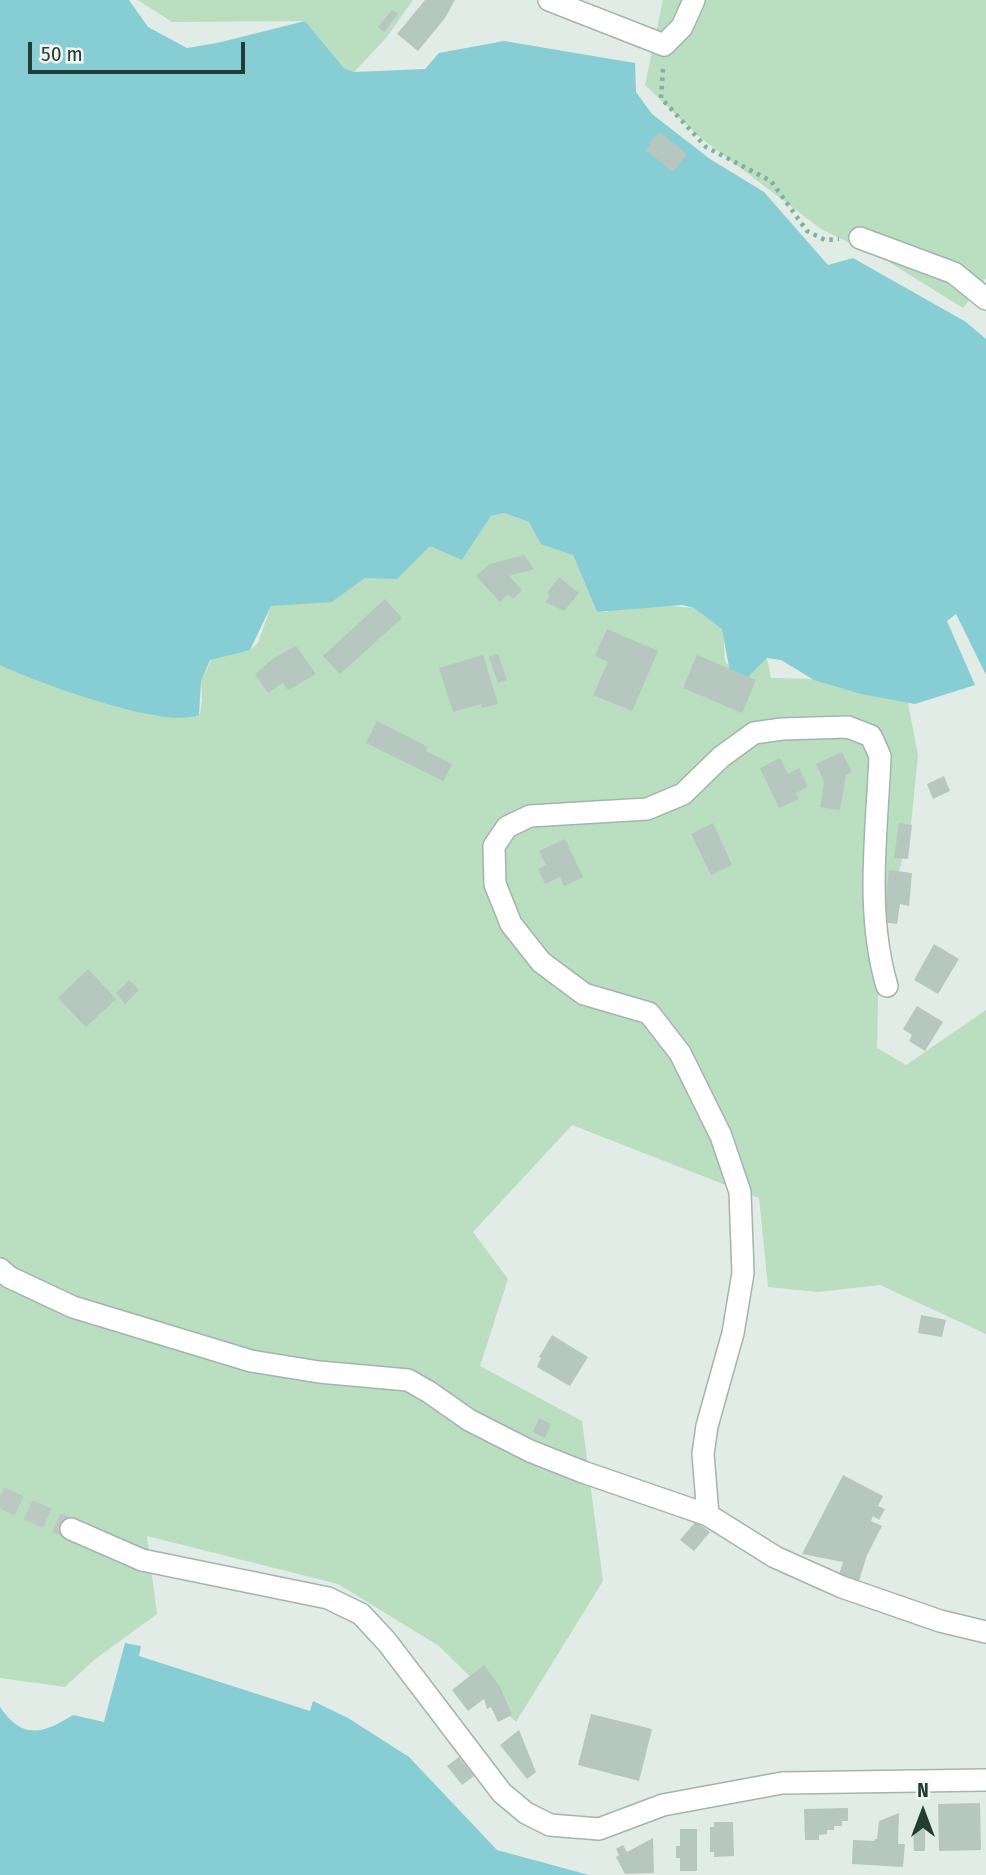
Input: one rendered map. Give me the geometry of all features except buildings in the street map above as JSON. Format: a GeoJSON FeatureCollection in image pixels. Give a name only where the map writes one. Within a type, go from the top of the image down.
{"type":"FeatureCollection","features":[{"type":"Feature","properties":{"kind":"street"},"geometry":{"type":"LineString","coordinates":[[550,0],[664,45],[682,27],[694,0]]}},
{"type":"Feature","properties":{"kind":"street"},"geometry":{"type":"LineString","coordinates":[[860,238],[954,273],[986,299]]}},
{"type":"Feature","properties":{"kind":"street"},"geometry":{"type":"LineString","coordinates":[[708,1515],[702,1454],[707,1426],[733,1333],[743,1273],[740,1192],[721,1136],[680,1053],[649,1013],[584,994],[541,962],[511,924],[495,884],[494,846],[507,827],[530,816],[647,809],[683,794],[721,757],[754,733],[782,729],[848,727],[871,736],[880,755],[873,915],[878,957],[887,986]]}},
{"type":"Feature","properties":{"kind":"street"},"geometry":{"type":"LineString","coordinates":[[0,1269],[9,1277],[74,1307],[251,1361],[319,1372],[408,1380],[468,1420],[530,1451],[708,1515],[775,1557],[842,1587],[940,1621],[986,1632]]}},
{"type":"Feature","properties":{"kind":"street"},"geometry":{"type":"LineString","coordinates":[[71,1529],[142,1560],[328,1598],[361,1614],[387,1642],[502,1793],[526,1813],[550,1825],[598,1829],[663,1805],[782,1783],[986,1780]]}},
{"type":"Feature","properties":{"kind":"path"},"geometry":{"type":"LineString","coordinates":[[664,45],[661,98],[706,147],[771,181],[807,231],[825,240],[860,238]]}},
{"type":"Feature","properties":{"kind":"green space"},"geometry":{"type":"Polygon","coordinates":[[[138,0],[413,0],[386,38],[354,72],[344,68],[305,21],[172,22],[138,0]]]}},
{"type":"Feature","properties":{"kind":"green space"},"geometry":{"type":"Polygon","coordinates":[[[663,0],[986,0],[986,278],[963,308],[889,262],[821,229],[697,135],[645,85],[663,0]]]}},
{"type":"Feature","properties":{"kind":"green space"},"geometry":{"type":"Polygon","coordinates":[[[504,513],[529,522],[573,555],[597,612],[608,612],[625,589],[646,593],[669,606],[694,608],[723,629],[725,661],[729,666],[752,669],[767,658],[771,678],[815,679],[861,694],[908,702],[918,756],[911,824],[879,952],[877,1048],[906,1065],[986,1010],[986,1334],[880,1285],[818,1292],[768,1287],[759,1198],[572,1125],[473,1232],[508,1279],[480,1366],[582,1421],[603,1581],[516,1722],[439,1646],[338,1584],[147,1536],[157,1614],[94,1660],[65,1687],[0,1678],[0,664],[150,715],[190,718],[200,714],[201,681],[211,660],[229,651],[250,650],[258,643],[271,606],[302,599],[332,602],[365,578],[431,545],[442,547],[462,560],[491,516],[504,513]]]}},
{"type":"Feature","properties":{"kind":"water"},"geometry":{"type":"Polygon","coordinates":[[[0,0],[129,0],[148,27],[187,48],[305,21],[344,68],[354,72],[425,69],[439,53],[504,41],[635,63],[636,92],[652,114],[710,159],[764,192],[828,265],[853,258],[966,322],[986,339],[986,675],[956,614],[947,621],[975,685],[915,704],[861,694],[814,680],[781,660],[767,658],[742,683],[732,683],[722,629],[694,608],[682,605],[597,612],[573,555],[541,544],[529,522],[504,513],[491,516],[462,560],[430,546],[397,579],[365,578],[332,602],[271,606],[250,650],[210,660],[201,681],[199,715],[182,718],[130,710],[70,692],[0,665],[0,0]]]}},
{"type":"Feature","properties":{"kind":"water"},"geometry":{"type":"Polygon","coordinates":[[[125,1643],[141,1646],[139,1656],[310,1711],[313,1701],[348,1718],[409,1757],[497,1850],[589,1875],[0,1875],[0,1707],[8,1718],[25,1729],[43,1730],[73,1715],[104,1722],[125,1643]]]}},
{"type":"Feature","properties":{"kind":"tunnel"},"geometry":{"type":"LineString","coordinates":[[0,1497],[71,1529]]}}]}
